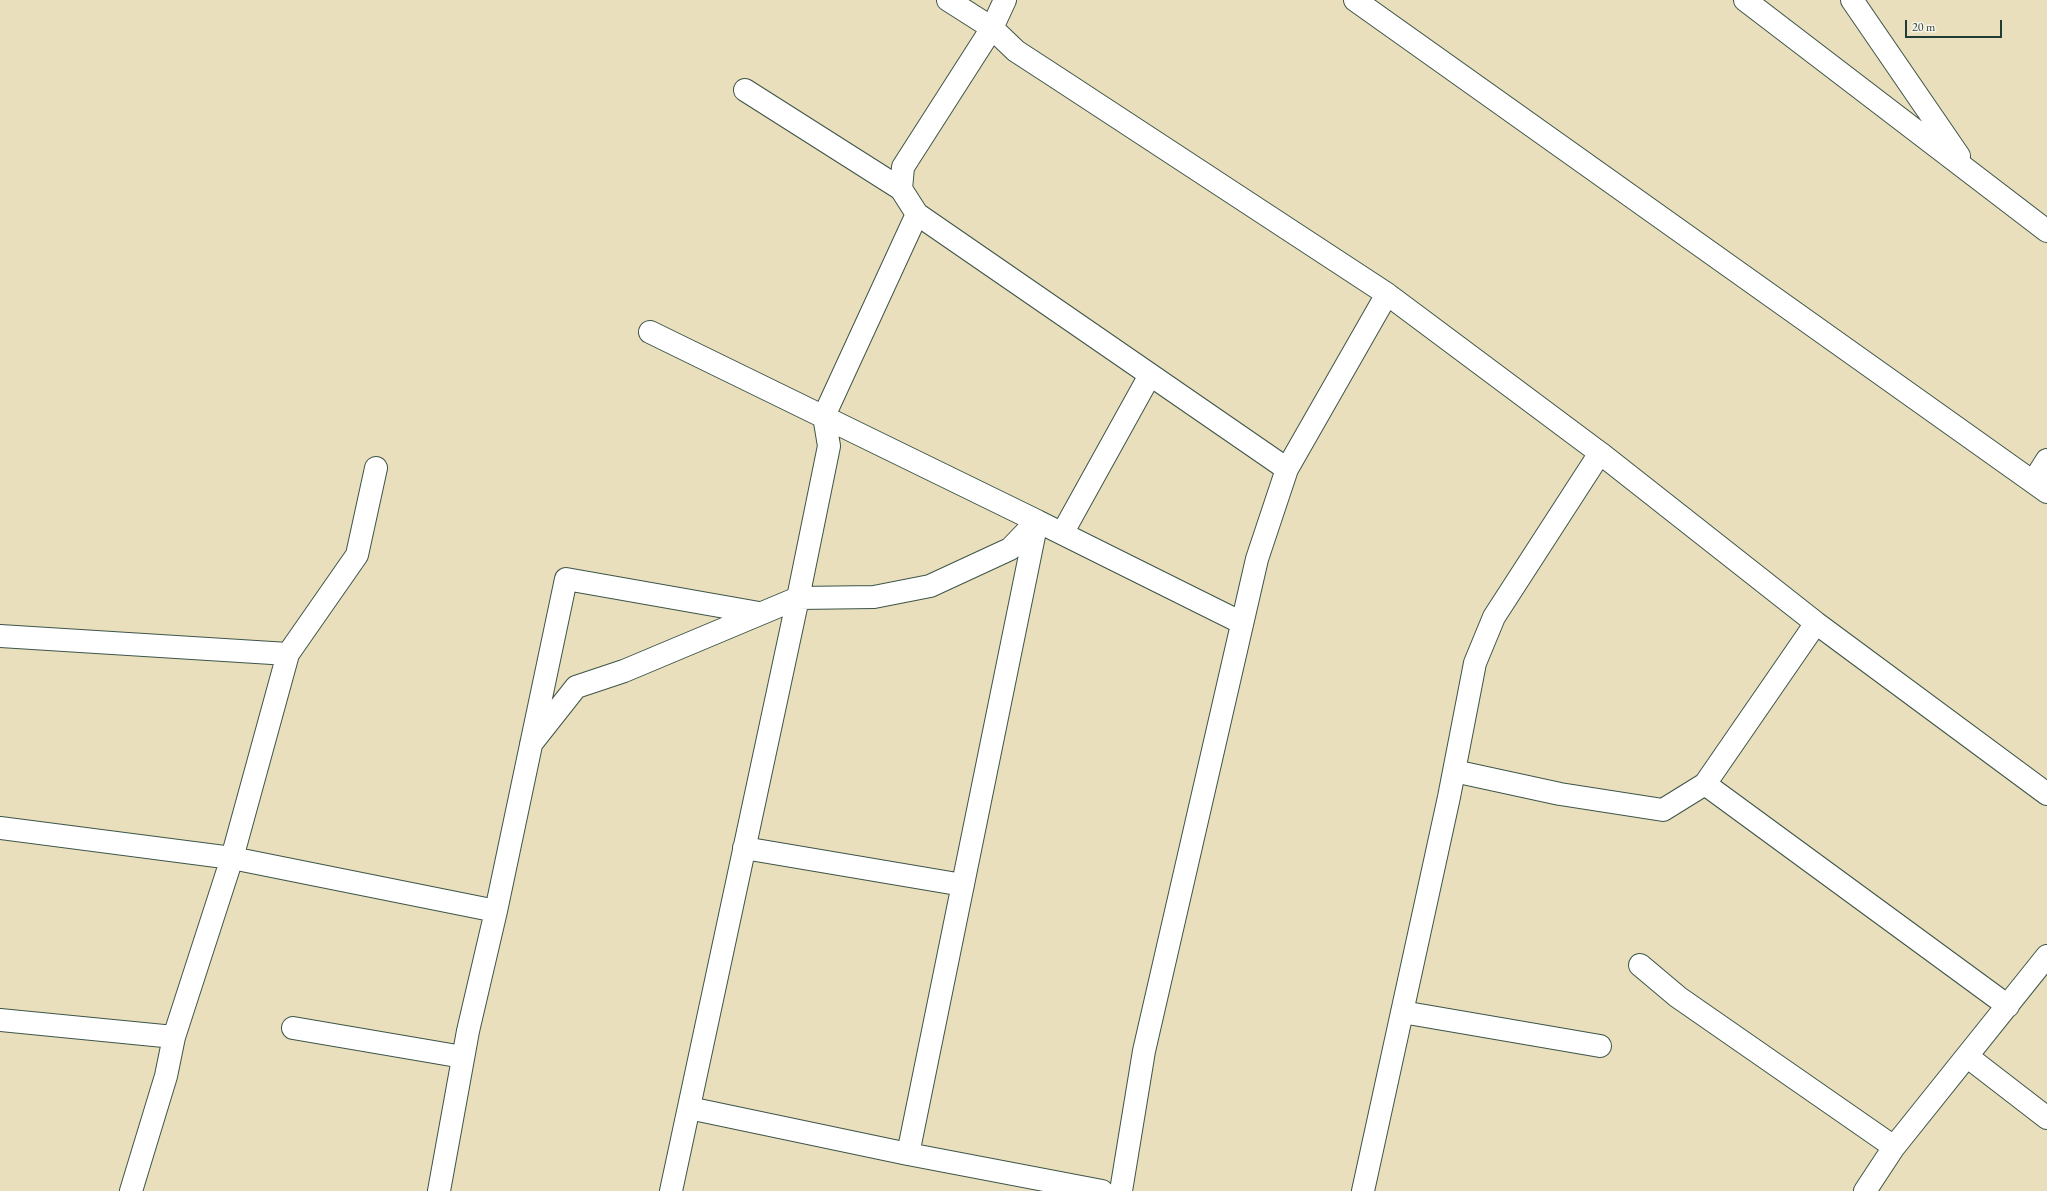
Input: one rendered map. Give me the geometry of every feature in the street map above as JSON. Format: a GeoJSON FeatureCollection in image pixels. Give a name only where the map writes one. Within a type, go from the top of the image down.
{"type":"FeatureCollection","features":[{"type":"Feature","properties":{"kind":"street"},"geometry":{"type":"LineString","coordinates":[[948,0],[992,28],[1016,51],[1387,294],[1600,452],[1816,624],[2047,794]]}},
{"type":"Feature","properties":{"kind":"street"},"geometry":{"type":"LineString","coordinates":[[901,189],[903,167],[992,28],[1005,0]]}},
{"type":"Feature","properties":{"kind":"street"},"geometry":{"type":"LineString","coordinates":[[1355,0],[2040,487],[2047,460]]}},
{"type":"Feature","properties":{"kind":"street"},"geometry":{"type":"LineString","coordinates":[[1745,0],[2047,231]]}},
{"type":"Feature","properties":{"kind":"street"},"geometry":{"type":"LineString","coordinates":[[1852,0],[1970,172]]}},
{"type":"Feature","properties":{"kind":"street"},"geometry":{"type":"LineString","coordinates":[[745,90],[901,189],[917,214],[1287,469]]}},
{"type":"Feature","properties":{"kind":"street"},"geometry":{"type":"LineString","coordinates":[[671,1191],[798,598],[829,446],[824,416],[917,214]]}},
{"type":"Feature","properties":{"kind":"street"},"geometry":{"type":"LineString","coordinates":[[1120,1191],[1144,1051],[1257,559],[1287,469],[1387,294]]}},
{"type":"Feature","properties":{"kind":"street"},"geometry":{"type":"LineString","coordinates":[[650,332],[1037,521],[1063,532],[1242,623]]}},
{"type":"Feature","properties":{"kind":"street"},"geometry":{"type":"LineString","coordinates":[[1063,532],[1150,375]]}},
{"type":"Feature","properties":{"kind":"street"},"geometry":{"type":"LineString","coordinates":[[1364,1191],[1454,770],[1475,663],[1494,617],[1600,452]]}},
{"type":"Feature","properties":{"kind":"street"},"geometry":{"type":"LineString","coordinates":[[131,1191],[166,1076],[174,1037],[232,858],[288,654],[357,556],[376,468]]}},
{"type":"Feature","properties":{"kind":"street"},"geometry":{"type":"LineString","coordinates":[[531,744],[576,687],[624,670],[798,598],[874,597],[930,586],[1010,549],[1037,521]]}},
{"type":"Feature","properties":{"kind":"street"},"geometry":{"type":"LineString","coordinates":[[908,1154],[1037,521]]}},
{"type":"Feature","properties":{"kind":"street"},"geometry":{"type":"LineString","coordinates":[[439,1191],[463,1057],[496,911],[566,579],[759,613]]}},
{"type":"Feature","properties":{"kind":"street"},"geometry":{"type":"LineString","coordinates":[[1454,770],[1560,794],[1663,810],[1705,784],[1816,624]]}},
{"type":"Feature","properties":{"kind":"street"},"geometry":{"type":"LineString","coordinates":[[0,636],[288,654]]}},
{"type":"Feature","properties":{"kind":"street"},"geometry":{"type":"LineString","coordinates":[[1705,784],[2008,1006]]}},
{"type":"Feature","properties":{"kind":"street"},"geometry":{"type":"LineString","coordinates":[[0,828],[232,858],[496,911]]}},
{"type":"Feature","properties":{"kind":"street"},"geometry":{"type":"LineString","coordinates":[[744,848],[962,885]]}},
{"type":"Feature","properties":{"kind":"street"},"geometry":{"type":"LineString","coordinates":[[1865,1191],[1894,1148],[2047,956]]}},
{"type":"Feature","properties":{"kind":"street"},"geometry":{"type":"LineString","coordinates":[[1640,965],[1678,997],[1894,1148]]}},
{"type":"Feature","properties":{"kind":"street"},"geometry":{"type":"LineString","coordinates":[[1402,1012],[1600,1046]]}},
{"type":"Feature","properties":{"kind":"street"},"geometry":{"type":"LineString","coordinates":[[0,1020],[174,1037]]}},
{"type":"Feature","properties":{"kind":"street"},"geometry":{"type":"LineString","coordinates":[[293,1028],[463,1057]]}},
{"type":"Feature","properties":{"kind":"street"},"geometry":{"type":"LineString","coordinates":[[1968,1057],[2047,1118]]}},
{"type":"Feature","properties":{"kind":"street"},"geometry":{"type":"LineString","coordinates":[[689,1108],[908,1154],[1102,1191]]}}]}
